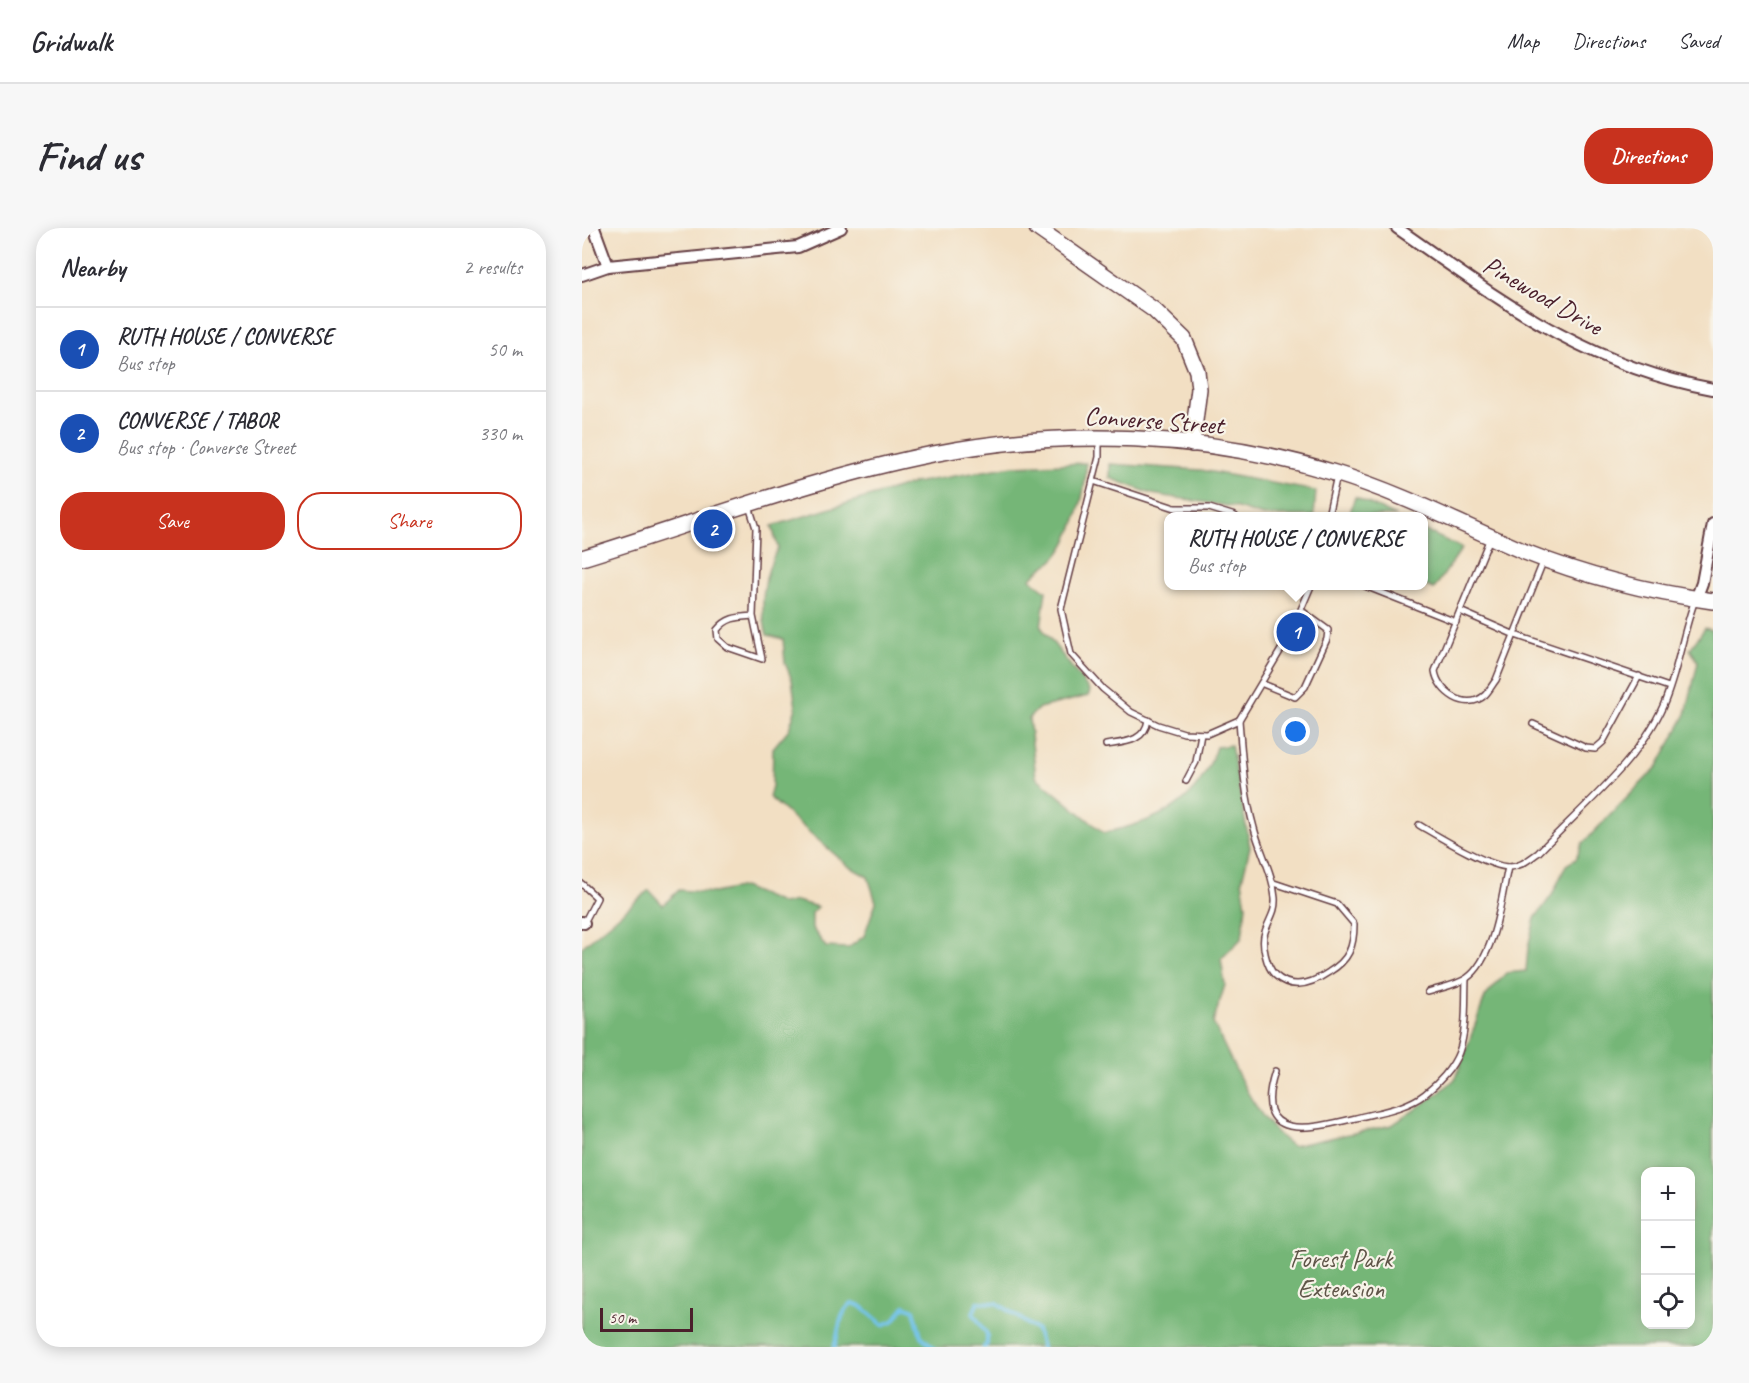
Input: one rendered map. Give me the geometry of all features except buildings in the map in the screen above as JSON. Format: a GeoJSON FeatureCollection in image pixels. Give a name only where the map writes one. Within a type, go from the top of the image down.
{"type":"FeatureCollection","features":[{"type":"Feature","properties":{"kind":"main road"},"geometry":{"type":"LineString","coordinates":[[1037,228],[1154,309],[1184,339],[1192,356],[1199,388],[1192,444]]}},
{"type":"Feature","properties":{"kind":"main road","name":"Converse Street"},"geometry":{"type":"LineString","coordinates":[[582,558],[875,468],[932,455],[1004,443],[1099,438],[1192,444],[1271,456],[1337,473],[1409,500],[1545,559],[1621,584],[1713,601]]}},
{"type":"Feature","properties":{"kind":"street"},"geometry":{"type":"LineString","coordinates":[[594,228],[608,266]]}},
{"type":"Feature","properties":{"kind":"street"},"geometry":{"type":"LineString","coordinates":[[582,275],[608,266],[798,247],[841,228]]}},
{"type":"Feature","properties":{"kind":"street","name":"Pinewood Drive"},"geometry":{"type":"LineString","coordinates":[[1397,228],[1552,333],[1635,367],[1713,389]]}},
{"type":"Feature","properties":{"kind":"street"},"geometry":{"type":"LineString","coordinates":[[1696,598],[1702,582],[1713,524]]}},
{"type":"Feature","properties":{"kind":"lane"},"geometry":{"type":"LineString","coordinates":[[1099,438],[1099,457],[1061,609],[1071,654],[1103,689],[1131,711],[1184,733],[1201,734],[1227,728],[1239,720],[1263,684],[1274,659],[1302,611],[1309,590]]}},
{"type":"Feature","properties":{"kind":"lane"},"geometry":{"type":"LineString","coordinates":[[1329,512],[1337,473]]}},
{"type":"Feature","properties":{"kind":"lane"},"geometry":{"type":"LineString","coordinates":[[1093,481],[1174,508],[1209,508],[1222,512]]}},
{"type":"Feature","properties":{"kind":"lane"},"geometry":{"type":"LineString","coordinates":[[749,506],[756,528],[753,616],[762,659],[727,647],[718,639],[717,630],[723,622],[733,617],[753,616]]}},
{"type":"Feature","properties":{"kind":"lane"},"geometry":{"type":"LineString","coordinates":[[1490,537],[1436,671],[1436,681],[1443,690],[1456,699],[1471,701],[1484,696],[1496,680],[1545,559]]}},
{"type":"Feature","properties":{"kind":"lane"},"geometry":{"type":"LineString","coordinates":[[1377,590],[1456,622]]}},
{"type":"Feature","properties":{"kind":"lane"},"geometry":{"type":"LineString","coordinates":[[1419,825],[1465,850],[1508,867],[1523,864],[1538,853],[1642,745],[1664,705],[1684,628],[1696,598]]}},
{"type":"Feature","properties":{"kind":"lane"},"geometry":{"type":"LineString","coordinates":[[1263,684],[1295,696],[1301,694],[1305,687],[1327,639],[1328,630],[1302,611]]}},
{"type":"Feature","properties":{"kind":"lane"},"geometry":{"type":"LineString","coordinates":[[1460,611],[1515,634],[1669,687]]}},
{"type":"Feature","properties":{"kind":"lane"},"geometry":{"type":"LineString","coordinates":[[1533,724],[1586,748],[1595,749],[1603,742],[1638,676]]}},
{"type":"Feature","properties":{"kind":"lane"},"geometry":{"type":"LineString","coordinates":[[1106,745],[1134,740],[1143,734],[1148,720]]}},
{"type":"Feature","properties":{"kind":"lane"},"geometry":{"type":"LineString","coordinates":[[1239,720],[1245,789],[1254,830],[1274,883],[1275,909],[1264,934],[1266,958],[1275,975],[1295,984],[1312,983],[1346,960],[1354,942],[1354,924],[1337,904],[1274,883]]}},
{"type":"Feature","properties":{"kind":"lane"},"geometry":{"type":"LineString","coordinates":[[1186,781],[1196,762],[1201,734]]}},
{"type":"Feature","properties":{"kind":"lane"},"geometry":{"type":"LineString","coordinates":[[1428,992],[1466,979],[1478,968],[1489,948],[1508,867]]}},
{"type":"Feature","properties":{"kind":"lane"},"geometry":{"type":"LineString","coordinates":[[582,884],[597,898],[583,922]]}},
{"type":"Feature","properties":{"kind":"lane"},"geometry":{"type":"LineString","coordinates":[[1275,1071],[1268,1098],[1278,1120],[1288,1127],[1318,1127],[1402,1106],[1423,1095],[1446,1074],[1459,1052],[1465,1021],[1466,979]]}},
{"type":"Feature","properties":{"kind":"green space","name":"Forest Park Extension"},"geometry":{"type":"Polygon","coordinates":[[[1086,463],[1081,501],[1066,542],[1051,562],[1030,579],[1046,591],[1041,627],[1090,691],[1088,696],[1039,708],[1029,718],[1036,777],[1104,833],[1142,822],[1174,807],[1199,783],[1209,767],[1216,747],[1231,745],[1250,847],[1242,880],[1246,906],[1242,938],[1221,959],[1225,985],[1213,1023],[1256,1106],[1279,1135],[1292,1146],[1392,1125],[1439,1093],[1456,1078],[1485,997],[1506,973],[1526,971],[1528,947],[1535,918],[1552,895],[1566,865],[1576,859],[1582,844],[1658,766],[1686,714],[1698,662],[1690,649],[1705,628],[1713,630],[1713,1347],[582,1347],[582,947],[649,890],[663,905],[679,890],[714,893],[743,887],[783,904],[796,901],[818,907],[812,913],[812,928],[826,947],[848,948],[864,936],[876,902],[868,877],[848,866],[769,797],[772,786],[773,748],[789,729],[796,708],[792,680],[785,663],[783,639],[767,635],[763,613],[764,590],[769,568],[778,548],[772,526],[914,483],[1013,466],[1086,463]]]}},
{"type":"Feature","properties":{"kind":"green space"},"geometry":{"type":"Polygon","coordinates":[[[1110,464],[1201,470],[1316,491],[1314,512],[1250,512],[1234,507],[1152,494],[1110,478],[1110,464]]]}},
{"type":"Feature","properties":{"kind":"green space"},"geometry":{"type":"Polygon","coordinates":[[[1355,497],[1387,512],[1350,512],[1355,497]]]}},
{"type":"Feature","properties":{"kind":"green space"},"geometry":{"type":"Polygon","coordinates":[[[1428,532],[1462,548],[1434,589],[1428,587],[1428,532]]]}},
{"type":"Feature","properties":{"kind":"waterway"},"geometry":{"type":"LineString","coordinates":[[984,1347],[987,1344],[987,1334],[973,1313],[978,1302],[997,1303],[1037,1330],[1042,1347]]}},
{"type":"Feature","properties":{"kind":"waterway"},"geometry":{"type":"LineString","coordinates":[[834,1347],[844,1312],[852,1303],[861,1306],[883,1325],[893,1321],[905,1306],[914,1310],[921,1336],[933,1347]]}},
{"type":"Feature","properties":{"kind":"place","name":"CONVERSE / TABOR"},"geometry":{"type":"Point","coordinates":[713,529]}},
{"type":"Feature","properties":{"kind":"place","name":"RUTH HOUSE / CONVERSE"},"geometry":{"type":"Point","coordinates":[1296,632]}}]}
